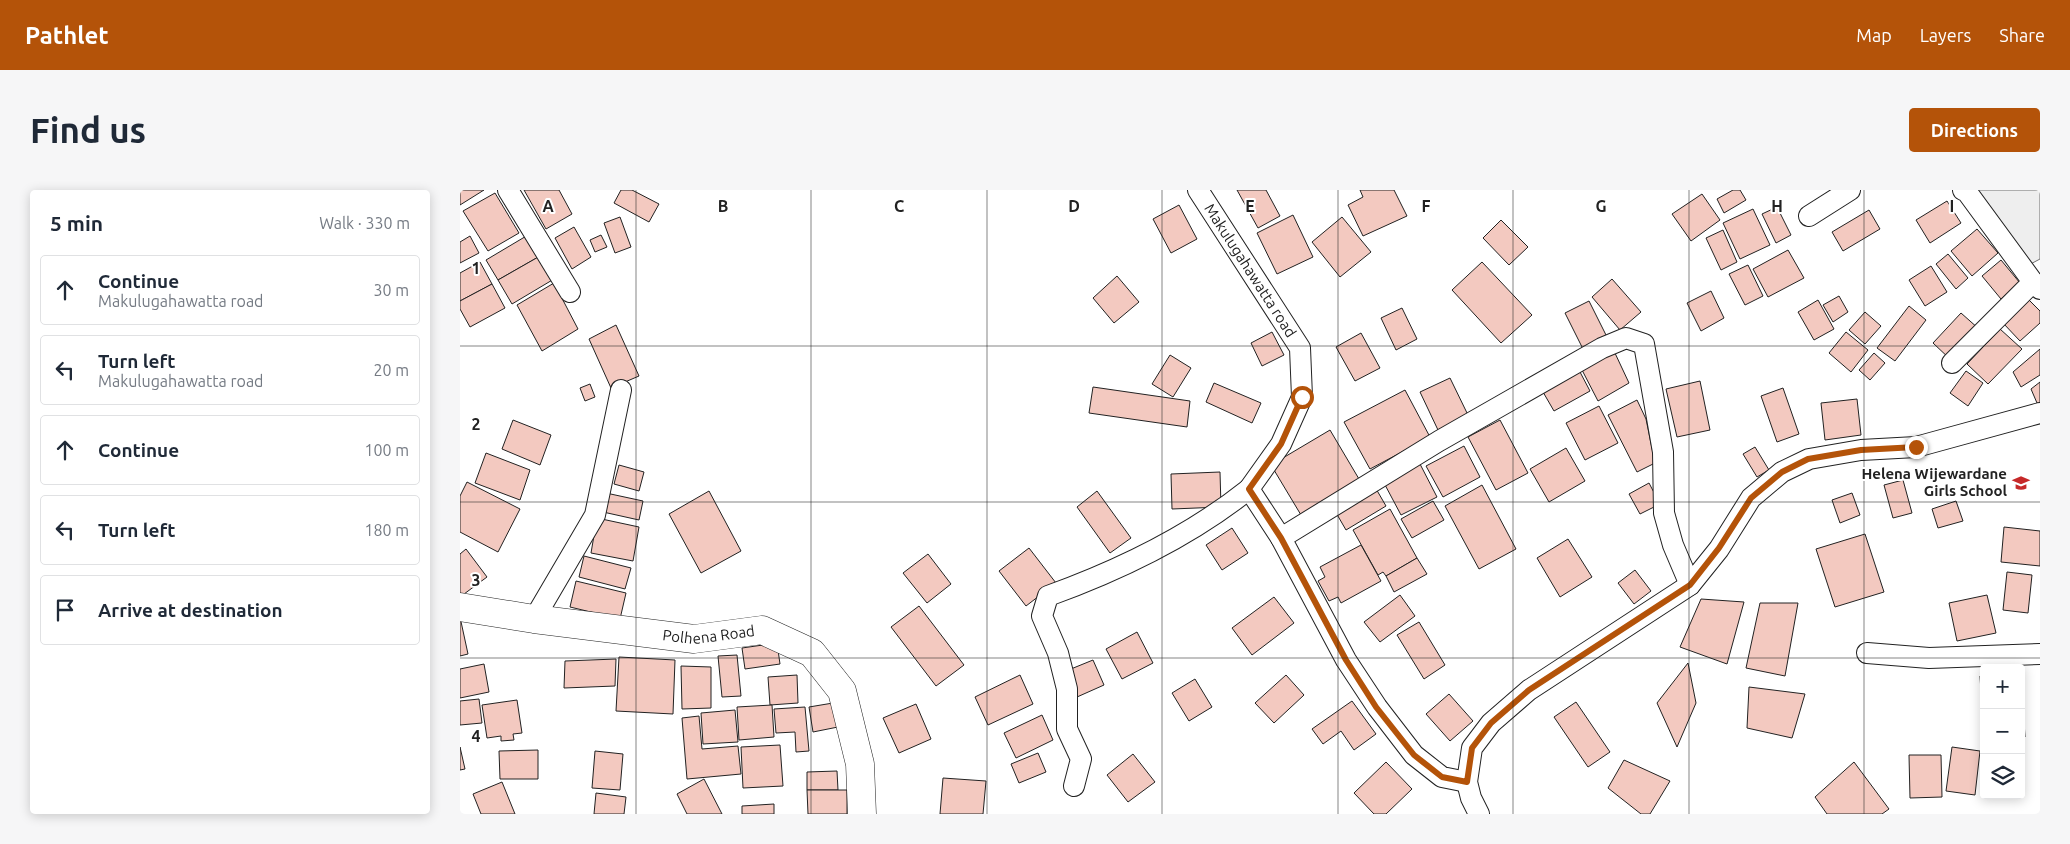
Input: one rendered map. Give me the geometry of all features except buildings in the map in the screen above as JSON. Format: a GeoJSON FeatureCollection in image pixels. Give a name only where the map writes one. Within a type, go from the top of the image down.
{"type":"FeatureCollection","features":[{"type":"Feature","properties":{"kind":"street"},"geometry":{"type":"LineString","coordinates":[[508,190],[570,292]]}},
{"type":"Feature","properties":{"kind":"street","name":"Makulugahawatta road"},"geometry":{"type":"LineString","coordinates":[[1074,786],[1081,759],[1067,729],[1067,690],[1058,653],[1042,616],[1048,596],[1131,563],[1207,520],[1249,489],[1281,444],[1302,397],[1300,348],[1198,190]]}},
{"type":"Feature","properties":{"kind":"street"},"geometry":{"type":"LineString","coordinates":[[1809,216],[1850,190]]}},
{"type":"Feature","properties":{"kind":"street"},"geometry":{"type":"LineString","coordinates":[[1952,363],[2036,285],[1967,192],[1963,190]]}},
{"type":"Feature","properties":{"kind":"street"},"geometry":{"type":"LineString","coordinates":[[1281,538],[1456,431],[1602,348],[1626,338],[1644,344],[1663,452],[1664,513],[1673,545],[1690,585]]}},
{"type":"Feature","properties":{"kind":"street"},"geometry":{"type":"LineString","coordinates":[[534,619],[595,515],[621,390]]}},
{"type":"Feature","properties":{"kind":"street"},"geometry":{"type":"LineString","coordinates":[[1480,814],[1471,798],[1467,782],[1472,748],[1491,723],[1529,690],[1690,585],[1719,548],[1751,498],[1782,472],[1808,459],[1861,450],[1916,447],[2040,413]]}},
{"type":"Feature","properties":{"kind":"street"},"geometry":{"type":"LineString","coordinates":[[1249,489],[1281,538],[1346,660],[1376,707],[1414,755],[1442,777],[1467,782]]}},
{"type":"Feature","properties":{"kind":"street","name":"Polhena Road"},"geometry":{"type":"LineString","coordinates":[[460,607],[534,619],[694,639],[762,630],[812,653],[842,691],[860,764],[862,814]]}},
{"type":"Feature","properties":{"kind":"street"},"geometry":{"type":"LineString","coordinates":[[1867,653],[1929,658],[2040,654]]}},
{"type":"Feature","properties":{"kind":"shaded area"},"geometry":{"type":"Polygon","coordinates":[[[1963,190],[2040,190],[2040,259],[2023,268],[1963,190]]]}},
{"type":"Feature","properties":{"kind":"place","name":"Helena Wijewardane Girls School"},"geometry":{"type":"Point","coordinates":[2021,483]}},
{"type":"Feature","properties":{"kind":"route"},"geometry":{"type":"LineString","coordinates":[[1302,397],[1281,444],[1249,489],[1281,538],[1346,660],[1376,707],[1414,755],[1442,777],[1467,782],[1472,748],[1491,723],[1529,690],[1690,585],[1719,548],[1751,498],[1782,472],[1808,459],[1861,450],[1916,447]]}}]}
